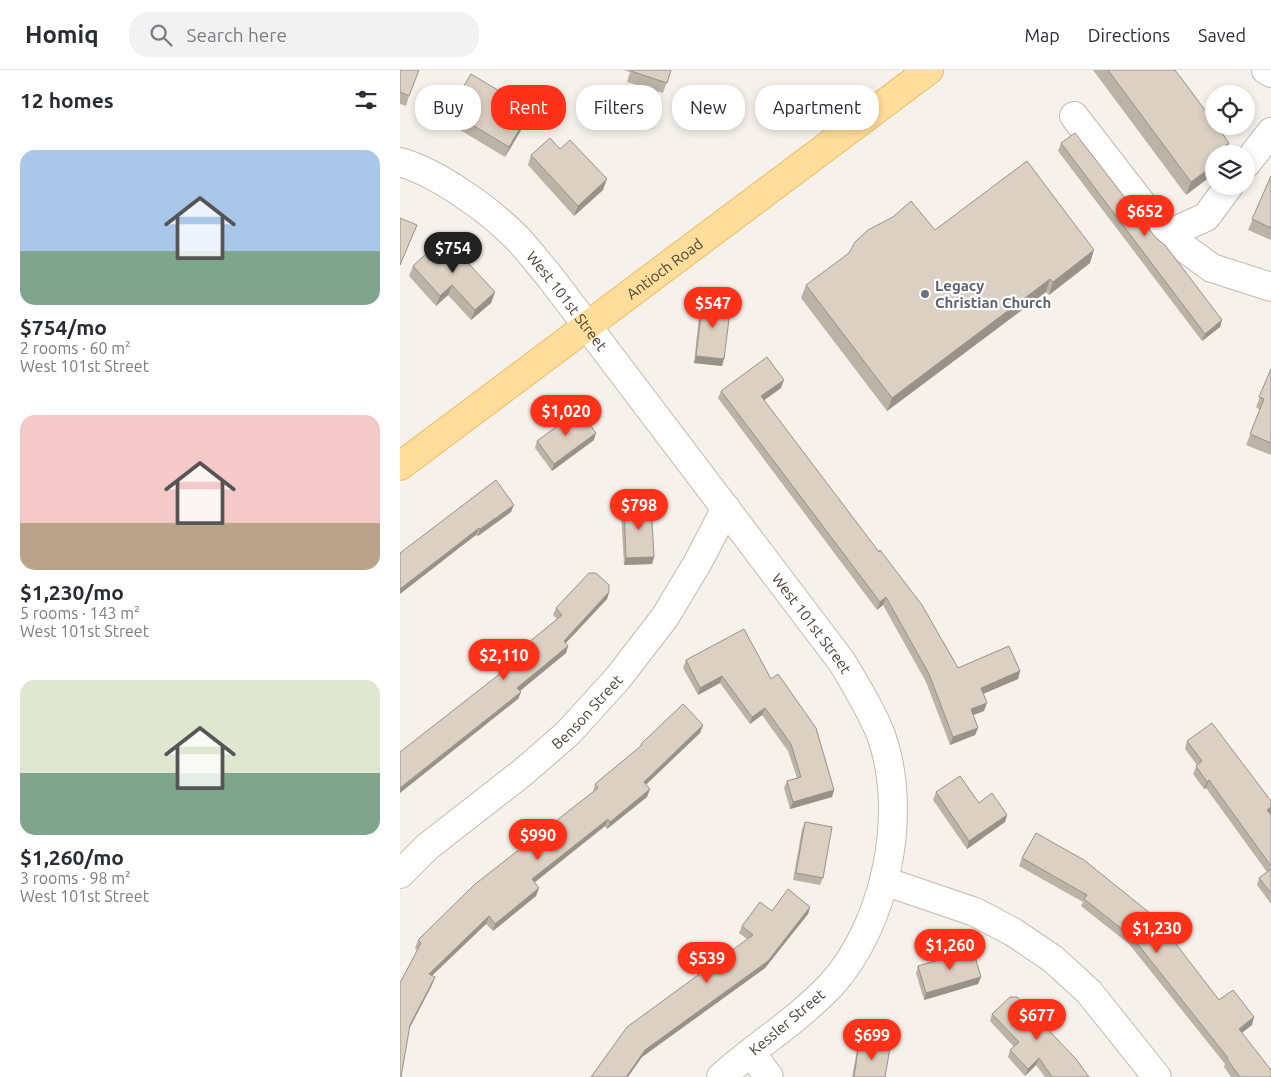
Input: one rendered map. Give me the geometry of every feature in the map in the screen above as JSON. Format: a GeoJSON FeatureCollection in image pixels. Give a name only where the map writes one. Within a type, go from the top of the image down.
{"type":"FeatureCollection","features":[{"type":"Feature","properties":{"kind":"main road","name":"Antioch Road"},"geometry":{"type":"LineString","coordinates":[[400,466],[929,70]]}},
{"type":"Feature","properties":{"kind":"street"},"geometry":{"type":"LineString","coordinates":[[1266,70],[1271,73]]}},
{"type":"Feature","properties":{"kind":"street"},"geometry":{"type":"LineString","coordinates":[[1074,116],[1166,235],[1212,268],[1271,287]]}},
{"type":"Feature","properties":{"kind":"street"},"geometry":{"type":"LineString","coordinates":[[1255,152],[1271,132]]}},
{"type":"Feature","properties":{"kind":"street","name":"West 101st Street"},"geometry":{"type":"LineString","coordinates":[[400,162],[438,179],[478,204],[517,238],[550,277],[842,662],[868,704],[881,737],[890,773],[892,807],[891,851],[884,881]]}},
{"type":"Feature","properties":{"kind":"street"},"geometry":{"type":"LineString","coordinates":[[1166,235],[1206,217],[1222,195]]}},
{"type":"Feature","properties":{"kind":"street","name":"Benson Street"},"geometry":{"type":"LineString","coordinates":[[400,874],[427,847],[522,773],[568,733],[618,678],[665,617],[698,562],[726,508]]}},
{"type":"Feature","properties":{"kind":"street"},"geometry":{"type":"LineString","coordinates":[[884,881],[975,912],[1013,932],[1053,959],[1089,992],[1157,1077]]}},
{"type":"Feature","properties":{"kind":"street","name":"Kessler Street"},"geometry":{"type":"LineString","coordinates":[[721,1077],[809,1006],[832,983],[855,951],[869,925],[884,881]]}},
{"type":"Feature","properties":{"kind":"street"},"geometry":{"type":"LineString","coordinates":[[751,1053],[769,1077]]}},
{"type":"Feature","properties":{"kind":"building"},"geometry":{"type":"Polygon","coordinates":[[[400,70],[419,70],[409,96],[400,92],[400,70]]]}},
{"type":"Feature","properties":{"kind":"building"},"geometry":{"type":"Polygon","coordinates":[[[631,70],[671,70],[667,83],[631,70]]]}},
{"type":"Feature","properties":{"kind":"building"},"geometry":{"type":"Polygon","coordinates":[[[1108,70],[1175,70],[1205,110],[1205,135],[1223,135],[1229,143],[1226,145],[1205,145],[1205,172],[1191,182],[1108,70]]]}},
{"type":"Feature","properties":{"kind":"building"},"geometry":{"type":"Polygon","coordinates":[[[471,74],[491,86],[491,130],[519,130],[509,147],[481,130],[481,85],[464,85],[471,74]]]}},
{"type":"Feature","properties":{"kind":"building"},"geometry":{"type":"Polygon","coordinates":[[[1075,133],[1156,238],[1165,245],[1222,320],[1205,334],[1061,143],[1075,133]]]}},
{"type":"Feature","properties":{"kind":"building"},"geometry":{"type":"Polygon","coordinates":[[[550,138],[560,149],[570,140],[607,179],[578,206],[531,155],[550,138]]]}},
{"type":"Feature","properties":{"kind":"building","name":"Legacy Christian Church"},"geometry":{"type":"Polygon","coordinates":[[[1027,161],[1094,250],[1053,282],[1050,279],[892,398],[806,285],[849,253],[855,242],[868,230],[893,217],[911,201],[935,230],[1027,161]]]}},
{"type":"Feature","properties":{"kind":"building"},"geometry":{"type":"Polygon","coordinates":[[[1271,176],[1271,228],[1252,219],[1271,176]]]}},
{"type":"Feature","properties":{"kind":"building"},"geometry":{"type":"Polygon","coordinates":[[[400,218],[417,225],[400,265],[400,218]]]}},
{"type":"Feature","properties":{"kind":"building"},"geometry":{"type":"Polygon","coordinates":[[[444,237],[495,292],[475,310],[452,285],[440,296],[413,266],[444,237]]]}},
{"type":"Feature","properties":{"kind":"building"},"geometry":{"type":"Polygon","coordinates":[[[703,299],[731,303],[724,359],[696,356],[703,299]]]}},
{"type":"Feature","properties":{"kind":"building"},"geometry":{"type":"Polygon","coordinates":[[[767,357],[784,380],[761,396],[879,552],[880,550],[922,605],[958,668],[1009,646],[1020,671],[981,688],[987,703],[971,709],[978,728],[953,737],[929,674],[886,597],[880,602],[721,391],[767,357]]]}},
{"type":"Feature","properties":{"kind":"building"},"geometry":{"type":"Polygon","coordinates":[[[1271,369],[1271,443],[1250,434],[1264,399],[1259,397],[1271,369]]]}},
{"type":"Feature","properties":{"kind":"building"},"geometry":{"type":"Polygon","coordinates":[[[579,410],[596,433],[554,464],[537,441],[579,410]]]}},
{"type":"Feature","properties":{"kind":"building"},"geometry":{"type":"Polygon","coordinates":[[[496,480],[514,505],[479,528],[400,589],[400,553],[496,480]]]}},
{"type":"Feature","properties":{"kind":"building"},"geometry":{"type":"Polygon","coordinates":[[[651,504],[654,557],[626,558],[624,505],[651,504]]]}},
{"type":"Feature","properties":{"kind":"building"},"geometry":{"type":"Polygon","coordinates":[[[589,573],[596,573],[609,585],[609,592],[564,641],[568,646],[517,688],[521,692],[400,788],[400,752],[515,662],[511,657],[562,615],[556,608],[589,573]]]}},
{"type":"Feature","properties":{"kind":"building"},"geometry":{"type":"Polygon","coordinates":[[[744,629],[771,679],[778,674],[816,728],[834,790],[793,802],[787,781],[801,777],[791,744],[765,708],[752,717],[722,676],[700,688],[686,660],[744,629]]]}},
{"type":"Feature","properties":{"kind":"building"},"geometry":{"type":"Polygon","coordinates":[[[683,704],[703,725],[644,782],[650,789],[610,822],[608,819],[532,879],[539,888],[495,924],[489,916],[429,974],[435,977],[410,1025],[400,1077],[400,983],[421,943],[418,940],[474,885],[598,788],[595,784],[642,745],[683,704]]]}},
{"type":"Feature","properties":{"kind":"building"},"geometry":{"type":"Polygon","coordinates":[[[1212,723],[1271,801],[1271,807],[1267,810],[1271,815],[1271,866],[1209,780],[1207,782],[1196,766],[1202,761],[1187,741],[1212,723]]]}},
{"type":"Feature","properties":{"kind":"building"},"geometry":{"type":"Polygon","coordinates":[[[960,776],[979,803],[992,793],[1007,815],[969,841],[936,792],[960,776]]]}},
{"type":"Feature","properties":{"kind":"building"},"geometry":{"type":"Polygon","coordinates":[[[805,822],[832,827],[823,878],[796,873],[805,822]]]}},
{"type":"Feature","properties":{"kind":"building"},"geometry":{"type":"Polygon","coordinates":[[[1036,833],[1084,860],[1156,918],[1219,1000],[1233,990],[1254,1017],[1239,1029],[1271,1070],[1271,1077],[1240,1077],[1228,1058],[1132,937],[1084,899],[1087,895],[1022,858],[1036,833]]]}},
{"type":"Feature","properties":{"kind":"building"},"geometry":{"type":"Polygon","coordinates":[[[1271,869],[1271,893],[1259,878],[1271,869]]]}},
{"type":"Feature","properties":{"kind":"building"},"geometry":{"type":"Polygon","coordinates":[[[788,889],[810,907],[768,961],[645,1050],[626,1077],[591,1077],[627,1027],[753,935],[742,926],[760,902],[772,911],[788,889]]]}},
{"type":"Feature","properties":{"kind":"building"},"geometry":{"type":"Polygon","coordinates":[[[973,950],[981,977],[926,993],[918,966],[973,950]]]}},
{"type":"Feature","properties":{"kind":"building"},"geometry":{"type":"Polygon","coordinates":[[[1010,997],[1017,997],[1076,1059],[1089,1077],[1052,1077],[1039,1058],[1028,1069],[1010,1050],[1019,1042],[992,1014],[1010,997]]]}},
{"type":"Feature","properties":{"kind":"building"},"geometry":{"type":"Polygon","coordinates":[[[859,1043],[890,1048],[885,1077],[854,1077],[859,1043]]]}},
{"type":"Feature","properties":{"kind":"place","name":"Legacy Christian Church"},"geometry":{"type":"Point","coordinates":[925,294]}}]}
